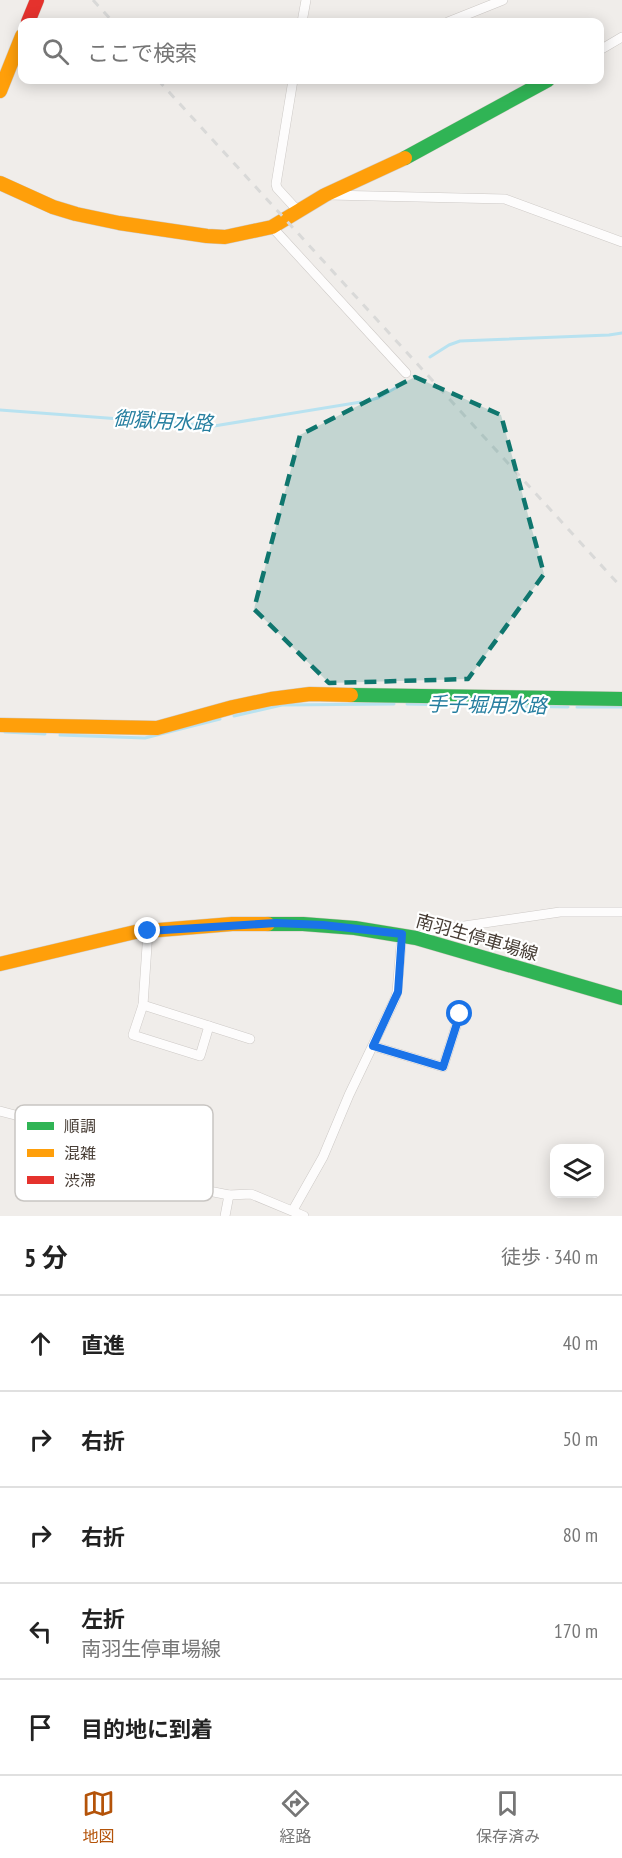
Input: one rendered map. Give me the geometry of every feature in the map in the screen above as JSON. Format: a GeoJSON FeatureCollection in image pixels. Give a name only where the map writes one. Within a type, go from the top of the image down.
{"type":"FeatureCollection","features":[{"type":"Feature","properties":{"kind":"street"},"geometry":{"type":"LineString","coordinates":[[30,18],[38,0]]}},
{"type":"Feature","properties":{"kind":"street"},"geometry":{"type":"LineString","coordinates":[[303,18],[306,0]]}},
{"type":"Feature","properties":{"kind":"street"},"geometry":{"type":"LineString","coordinates":[[458,18],[503,0]]}},
{"type":"Feature","properties":{"kind":"street"},"geometry":{"type":"LineString","coordinates":[[604,48],[622,37]]}},
{"type":"Feature","properties":{"kind":"street"},"geometry":{"type":"LineString","coordinates":[[0,91],[18,46]]}},
{"type":"Feature","properties":{"kind":"street"},"geometry":{"type":"LineString","coordinates":[[292,84],[276,184],[297,211]]}},
{"type":"Feature","properties":{"kind":"street"},"geometry":{"type":"LineString","coordinates":[[0,183],[53,207],[119,223],[225,237],[272,227],[325,195],[393,164],[542,84]]}},
{"type":"Feature","properties":{"kind":"street"},"geometry":{"type":"LineString","coordinates":[[325,195],[505,199],[622,242]]}},
{"type":"Feature","properties":{"kind":"street"},"geometry":{"type":"LineString","coordinates":[[272,227],[406,373]]}},
{"type":"Feature","properties":{"kind":"street"},"geometry":{"type":"LineString","coordinates":[[0,725],[157,728],[257,701],[310,694],[622,699]]}},
{"type":"Feature","properties":{"kind":"street"},"geometry":{"type":"LineString","coordinates":[[416,938],[430,930],[560,912],[622,912]]}},
{"type":"Feature","properties":{"kind":"street","name":"南羽生停車場線"},"geometry":{"type":"LineString","coordinates":[[0,964],[135,932],[276,923],[323,925],[402,934],[622,998]]}},
{"type":"Feature","properties":{"kind":"street"},"geometry":{"type":"LineString","coordinates":[[148,931],[143,1005],[133,1035],[200,1056],[209,1026]]}},
{"type":"Feature","properties":{"kind":"street"},"geometry":{"type":"LineString","coordinates":[[293,1210],[323,1157],[349,1095],[398,992],[402,934]]}},
{"type":"Feature","properties":{"kind":"street"},"geometry":{"type":"LineString","coordinates":[[143,1005],[250,1039]]}},
{"type":"Feature","properties":{"kind":"street"},"geometry":{"type":"LineString","coordinates":[[373,1046],[443,1067],[460,1014]]}},
{"type":"Feature","properties":{"kind":"street"},"geometry":{"type":"LineString","coordinates":[[0,1111],[15,1115]]}},
{"type":"Feature","properties":{"kind":"street"},"geometry":{"type":"LineString","coordinates":[[213,1192],[229,1195],[251,1194],[304,1216]]}},
{"type":"Feature","properties":{"kind":"street"},"geometry":{"type":"LineString","coordinates":[[225,1216],[229,1195]]}},
{"type":"Feature","properties":{"kind":"highlighted area"},"geometry":{"type":"Polygon","coordinates":[[[415,377],[501,415],[544,574],[468,679],[329,683],[254,609],[300,435],[415,377]]]}},
{"type":"Feature","properties":{"kind":"waterway","name":"御獄用水路"},"geometry":{"type":"LineString","coordinates":[[430,357],[460,341],[622,333]]}},
{"type":"Feature","properties":{"kind":"waterway","name":"御獄用水路"},"geometry":{"type":"LineString","coordinates":[[370,400],[397,387]]}},
{"type":"Feature","properties":{"kind":"waterway","name":"御獄用水路"},"geometry":{"type":"LineString","coordinates":[[0,410],[214,426],[361,402]]}},
{"type":"Feature","properties":{"kind":"waterway","name":"手子堀用水路"},"geometry":{"type":"LineString","coordinates":[[234,716],[282,705],[394,704]]}},
{"type":"Feature","properties":{"kind":"waterway","name":"手子堀用水路"},"geometry":{"type":"LineString","coordinates":[[407,704],[568,707]]}},
{"type":"Feature","properties":{"kind":"waterway","name":"手子堀用水路"},"geometry":{"type":"LineString","coordinates":[[577,707],[622,707]]}},
{"type":"Feature","properties":{"kind":"waterway","name":"手子堀用水路"},"geometry":{"type":"LineString","coordinates":[[60,735],[145,738],[220,719]]}},
{"type":"Feature","properties":{"kind":"waterway","name":"手子堀用水路"},"geometry":{"type":"LineString","coordinates":[[5,732],[45,734]]}},
{"type":"Feature","properties":{"kind":"railway"},"geometry":{"type":"LineString","coordinates":[[93,0],[109,18]]}},
{"type":"Feature","properties":{"kind":"railway"},"geometry":{"type":"LineString","coordinates":[[162,84],[622,588]]}},
{"type":"Feature","properties":{"kind":"traffic: fast"},"geometry":{"type":"LineString","coordinates":[[405,158],[541,84]]}},
{"type":"Feature","properties":{"kind":"traffic: fast"},"geometry":{"type":"LineString","coordinates":[[351,695],[622,699]]}},
{"type":"Feature","properties":{"kind":"traffic: fast"},"geometry":{"type":"LineString","coordinates":[[268,924],[355,928],[416,938],[622,998]]}},
{"type":"Feature","properties":{"kind":"traffic: slow"},"geometry":{"type":"LineString","coordinates":[[0,91],[18,46]]}},
{"type":"Feature","properties":{"kind":"traffic: slow"},"geometry":{"type":"LineString","coordinates":[[0,183],[53,207],[76,214],[119,223],[225,237],[272,227],[325,195],[405,158]]}},
{"type":"Feature","properties":{"kind":"traffic: slow"},"geometry":{"type":"LineString","coordinates":[[0,725],[157,728],[271,699],[310,694],[351,695]]}},
{"type":"Feature","properties":{"kind":"traffic: slow"},"geometry":{"type":"LineString","coordinates":[[0,964],[135,932],[232,924],[268,924]]}},
{"type":"Feature","properties":{"kind":"traffic: jam"},"geometry":{"type":"LineString","coordinates":[[30,18],[37,0]]}},
{"type":"Feature","properties":{"kind":"route"},"geometry":{"type":"LineString","coordinates":[[148,931],[276,923],[323,925],[402,934],[398,992],[373,1046],[443,1067],[460,1014]]}}]}
